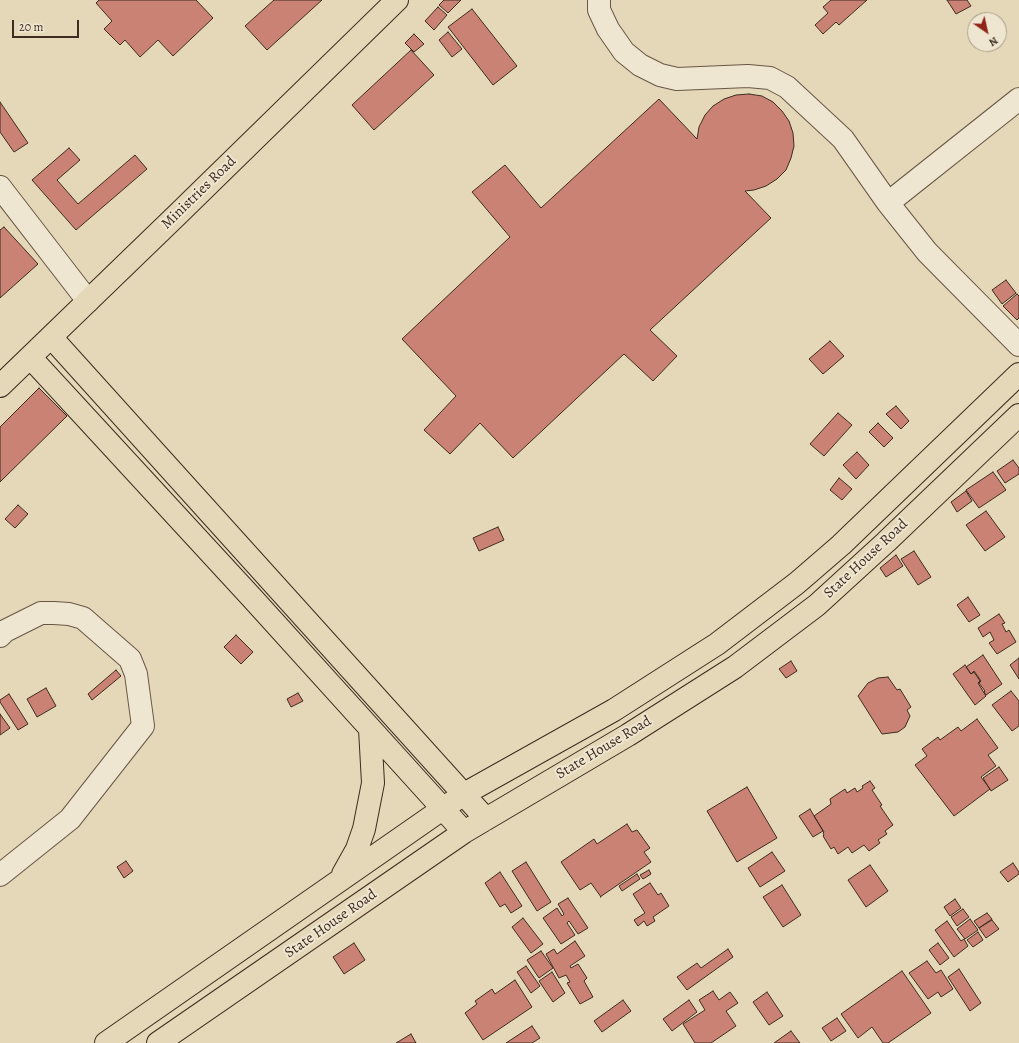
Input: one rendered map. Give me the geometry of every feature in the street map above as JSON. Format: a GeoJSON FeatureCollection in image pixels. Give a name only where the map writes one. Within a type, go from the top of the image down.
{"type":"FeatureCollection","features":[{"type":"Feature","properties":{"kind":"main road","name":"Ministries Road"},"geometry":{"type":"LineString","coordinates":[[0,386],[397,0]]}},
{"type":"Feature","properties":{"kind":"main road"},"geometry":{"type":"LineString","coordinates":[[51,337],[486,819]]}},
{"type":"Feature","properties":{"kind":"main road"},"geometry":{"type":"LineString","coordinates":[[30,357],[259,605],[464,832]]}},
{"type":"Feature","properties":{"kind":"main road"},"geometry":{"type":"LineString","coordinates":[[106,1043],[341,878],[464,794],[614,710],[718,644],[798,583],[865,522],[1019,374]]}},
{"type":"Feature","properties":{"kind":"main road","name":"State House Road"},"geometry":{"type":"LineString","coordinates":[[158,1043],[464,832],[628,735],[734,667],[817,605],[886,542],[1019,415]]}},
{"type":"Feature","properties":{"kind":"main road"},"geometry":{"type":"LineString","coordinates":[[160,498],[181,480]]}},
{"type":"Feature","properties":{"kind":"main road"},"geometry":{"type":"LineString","coordinates":[[865,522],[886,542]]}},
{"type":"Feature","properties":{"kind":"main road"},"geometry":{"type":"LineString","coordinates":[[614,710],[628,735]]}},
{"type":"Feature","properties":{"kind":"main road"},"geometry":{"type":"LineString","coordinates":[[341,878],[357,849],[364,829],[373,783],[370,729]]}},
{"type":"Feature","properties":{"kind":"street"},"geometry":{"type":"LineString","coordinates":[[599,0],[599,10],[608,29],[624,52],[640,65],[660,75],[677,79],[748,76],[770,78],[787,87],[843,139],[888,203],[928,252],[1019,345]]}},
{"type":"Feature","properties":{"kind":"street"},"geometry":{"type":"LineString","coordinates":[[888,203],[1019,99]]}},
{"type":"Feature","properties":{"kind":"street"},"geometry":{"type":"LineString","coordinates":[[0,187],[88,301]]}},
{"type":"Feature","properties":{"kind":"street"},"geometry":{"type":"LineString","coordinates":[[0,636],[41,614],[69,614],[83,618],[130,659],[136,674],[143,726],[70,819],[0,875]]}},
{"type":"Feature","properties":{"kind":"building"},"geometry":{"type":"Polygon","coordinates":[[[99,0],[196,0],[213,18],[173,56],[158,40],[140,57],[125,40],[120,45],[104,29],[112,21],[96,3],[99,0]]]}},
{"type":"Feature","properties":{"kind":"building"},"geometry":{"type":"Polygon","coordinates":[[[274,0],[322,0],[267,50],[245,26],[274,0]]]}},
{"type":"Feature","properties":{"kind":"building"},"geometry":{"type":"Polygon","coordinates":[[[444,0],[461,0],[448,13],[439,5],[444,0]]]}},
{"type":"Feature","properties":{"kind":"building"},"geometry":{"type":"Polygon","coordinates":[[[831,0],[867,0],[839,25],[836,22],[823,34],[815,25],[828,13],[823,7],[831,0]]]}},
{"type":"Feature","properties":{"kind":"building"},"geometry":{"type":"Polygon","coordinates":[[[947,0],[967,0],[971,6],[956,14],[947,0]]]}},
{"type":"Feature","properties":{"kind":"building"},"geometry":{"type":"Polygon","coordinates":[[[438,7],[447,15],[434,30],[425,21],[438,7]]]}},
{"type":"Feature","properties":{"kind":"building"},"geometry":{"type":"Polygon","coordinates":[[[472,9],[517,66],[493,85],[448,27],[472,9]]]}},
{"type":"Feature","properties":{"kind":"building"},"geometry":{"type":"Polygon","coordinates":[[[448,32],[462,49],[452,57],[439,40],[448,32]]]}},
{"type":"Feature","properties":{"kind":"building"},"geometry":{"type":"Polygon","coordinates":[[[414,34],[424,44],[414,52],[405,43],[414,34]]]}},
{"type":"Feature","properties":{"kind":"building"},"geometry":{"type":"Polygon","coordinates":[[[411,50],[434,75],[374,130],[352,105],[411,50]]]}},
{"type":"Feature","properties":{"kind":"building"},"geometry":{"type":"Polygon","coordinates":[[[749,94],[762,96],[773,102],[789,121],[793,133],[794,146],[791,158],[786,170],[777,179],[766,186],[745,191],[771,218],[650,330],[677,356],[653,381],[624,354],[513,458],[480,423],[450,454],[424,430],[456,396],[402,339],[510,237],[472,192],[505,165],[541,208],[659,99],[697,139],[699,127],[705,115],[713,106],[724,99],[736,95],[749,94]]]}},
{"type":"Feature","properties":{"kind":"building"},"geometry":{"type":"Polygon","coordinates":[[[0,102],[28,143],[14,152],[0,132],[0,102]]]}},
{"type":"Feature","properties":{"kind":"building"},"geometry":{"type":"Polygon","coordinates":[[[69,148],[80,160],[57,180],[78,204],[135,155],[147,169],[76,230],[32,180],[69,148]]]}},
{"type":"Feature","properties":{"kind":"building"},"geometry":{"type":"Polygon","coordinates":[[[4,227],[38,264],[0,298],[0,230],[4,227]]]}},
{"type":"Feature","properties":{"kind":"building"},"geometry":{"type":"Polygon","coordinates":[[[1006,280],[1016,293],[1002,304],[992,290],[1006,280]]]}},
{"type":"Feature","properties":{"kind":"building"},"geometry":{"type":"Polygon","coordinates":[[[1017,294],[1019,296],[1019,318],[1017,320],[1003,306],[1017,294]]]}},
{"type":"Feature","properties":{"kind":"building"},"geometry":{"type":"Polygon","coordinates":[[[830,341],[844,356],[823,374],[809,359],[830,341]]]}},
{"type":"Feature","properties":{"kind":"building"},"geometry":{"type":"Polygon","coordinates":[[[39,388],[67,416],[0,482],[0,427],[39,388]]]}},
{"type":"Feature","properties":{"kind":"building"},"geometry":{"type":"Polygon","coordinates":[[[896,406],[909,421],[901,429],[886,414],[896,406]]]}},
{"type":"Feature","properties":{"kind":"building"},"geometry":{"type":"Polygon","coordinates":[[[838,413],[852,425],[824,456],[810,444],[838,413]]]}},
{"type":"Feature","properties":{"kind":"building"},"geometry":{"type":"Polygon","coordinates":[[[878,423],[893,438],[884,447],[869,432],[878,423]]]}},
{"type":"Feature","properties":{"kind":"building"},"geometry":{"type":"Polygon","coordinates":[[[857,452],[869,465],[856,479],[843,465],[857,452]]]}},
{"type":"Feature","properties":{"kind":"building"},"geometry":{"type":"Polygon","coordinates":[[[1013,460],[1019,468],[1019,474],[1005,483],[997,471],[1013,460]]]}},
{"type":"Feature","properties":{"kind":"building"},"geometry":{"type":"Polygon","coordinates":[[[993,472],[1006,490],[979,508],[966,490],[993,472]]]}},
{"type":"Feature","properties":{"kind":"building"},"geometry":{"type":"Polygon","coordinates":[[[839,478],[852,489],[842,500],[830,490],[839,478]]]}},
{"type":"Feature","properties":{"kind":"building"},"geometry":{"type":"Polygon","coordinates":[[[966,491],[972,501],[957,512],[951,502],[966,491]]]}},
{"type":"Feature","properties":{"kind":"building"},"geometry":{"type":"Polygon","coordinates":[[[18,505],[28,514],[15,528],[5,519],[18,505]]]}},
{"type":"Feature","properties":{"kind":"building"},"geometry":{"type":"Polygon","coordinates":[[[986,511],[1005,537],[985,551],[966,525],[986,511]]]}},
{"type":"Feature","properties":{"kind":"building"},"geometry":{"type":"Polygon","coordinates":[[[498,527],[504,540],[479,551],[473,538],[498,527]]]}},
{"type":"Feature","properties":{"kind":"building"},"geometry":{"type":"Polygon","coordinates":[[[914,551],[931,577],[918,585],[901,559],[914,551]]]}},
{"type":"Feature","properties":{"kind":"building"},"geometry":{"type":"Polygon","coordinates":[[[896,555],[903,566],[886,577],[880,568],[896,555]]]}},
{"type":"Feature","properties":{"kind":"building"},"geometry":{"type":"Polygon","coordinates":[[[968,597],[980,615],[969,622],[957,605],[968,597]]]}},
{"type":"Feature","properties":{"kind":"building"},"geometry":{"type":"Polygon","coordinates":[[[999,614],[1005,623],[1002,624],[1006,632],[1009,630],[1016,642],[997,654],[989,643],[994,640],[990,632],[983,637],[978,628],[999,614]]]}},
{"type":"Feature","properties":{"kind":"building"},"geometry":{"type":"Polygon","coordinates":[[[236,635],[253,652],[241,664],[224,647],[236,635]]]}},
{"type":"Feature","properties":{"kind":"building"},"geometry":{"type":"Polygon","coordinates":[[[983,655],[1002,684],[986,695],[979,683],[981,681],[974,671],[971,674],[966,667],[983,655]]]}},
{"type":"Feature","properties":{"kind":"building"},"geometry":{"type":"Polygon","coordinates":[[[1019,658],[1019,679],[1010,665],[1019,658]]]}},
{"type":"Feature","properties":{"kind":"building"},"geometry":{"type":"Polygon","coordinates":[[[791,661],[797,671],[786,678],[779,669],[791,661]]]}},
{"type":"Feature","properties":{"kind":"building"},"geometry":{"type":"Polygon","coordinates":[[[965,665],[971,674],[974,672],[980,681],[978,683],[986,696],[975,705],[953,674],[965,665]]]}},
{"type":"Feature","properties":{"kind":"building"},"geometry":{"type":"Polygon","coordinates":[[[116,670],[121,676],[92,700],[88,694],[116,670]]]}},
{"type":"Feature","properties":{"kind":"building"},"geometry":{"type":"Polygon","coordinates":[[[888,677],[897,690],[900,689],[911,707],[907,710],[910,716],[905,727],[898,732],[882,734],[858,696],[868,683],[878,678],[888,677]]]}},
{"type":"Feature","properties":{"kind":"building"},"geometry":{"type":"Polygon","coordinates":[[[46,688],[56,706],[37,717],[27,699],[46,688]]]}},
{"type":"Feature","properties":{"kind":"building"},"geometry":{"type":"Polygon","coordinates":[[[1011,691],[1019,701],[1019,726],[1012,731],[992,705],[1011,691]]]}},
{"type":"Feature","properties":{"kind":"building"},"geometry":{"type":"Polygon","coordinates":[[[298,693],[303,701],[291,707],[287,699],[298,693]]]}},
{"type":"Feature","properties":{"kind":"building"},"geometry":{"type":"Polygon","coordinates":[[[9,694],[28,724],[18,730],[0,702],[0,700],[9,694]]]}},
{"type":"Feature","properties":{"kind":"building"},"geometry":{"type":"Polygon","coordinates":[[[0,714],[10,728],[0,735],[0,714]]]}},
{"type":"Feature","properties":{"kind":"building"},"geometry":{"type":"Polygon","coordinates":[[[977,719],[998,748],[988,755],[996,766],[981,777],[990,789],[954,816],[915,765],[927,756],[922,749],[938,737],[940,740],[958,727],[961,731],[977,719]]]}},
{"type":"Feature","properties":{"kind":"building"},"geometry":{"type":"Polygon","coordinates":[[[999,767],[1008,780],[991,791],[983,778],[999,767]]]}},
{"type":"Feature","properties":{"kind":"building"},"geometry":{"type":"Polygon","coordinates":[[[870,781],[875,788],[872,790],[882,805],[880,806],[893,825],[885,831],[887,834],[878,840],[880,843],[869,851],[864,845],[852,853],[848,847],[838,854],[834,847],[831,849],[823,836],[824,832],[814,816],[831,804],[830,799],[845,789],[847,793],[855,788],[857,792],[863,788],[862,786],[870,781]]]}},
{"type":"Feature","properties":{"kind":"building"},"geometry":{"type":"Polygon","coordinates":[[[747,787],[777,838],[737,862],[707,811],[747,787]]]}},
{"type":"Feature","properties":{"kind":"building"},"geometry":{"type":"Polygon","coordinates":[[[810,809],[823,831],[813,837],[799,816],[810,809]]]}},
{"type":"Feature","properties":{"kind":"building"},"geometry":{"type":"Polygon","coordinates":[[[627,824],[632,832],[637,830],[650,848],[644,852],[651,862],[601,897],[591,883],[580,890],[561,862],[594,839],[597,844],[627,824]]]}},
{"type":"Feature","properties":{"kind":"building"},"geometry":{"type":"Polygon","coordinates":[[[772,852],[785,871],[760,887],[748,868],[772,852]]]}},
{"type":"Feature","properties":{"kind":"building"},"geometry":{"type":"Polygon","coordinates":[[[126,861],[133,871],[124,878],[117,867],[126,861]]]}},
{"type":"Feature","properties":{"kind":"building"},"geometry":{"type":"Polygon","coordinates":[[[526,862],[551,902],[537,911],[512,871],[526,862]]]}},
{"type":"Feature","properties":{"kind":"building"},"geometry":{"type":"Polygon","coordinates":[[[1013,863],[1019,874],[1008,882],[1000,872],[1013,863]]]}},
{"type":"Feature","properties":{"kind":"building"},"geometry":{"type":"Polygon","coordinates":[[[870,865],[888,891],[866,907],[848,880],[870,865]]]}},
{"type":"Feature","properties":{"kind":"building"},"geometry":{"type":"Polygon","coordinates":[[[649,870],[651,874],[643,879],[640,875],[649,870]]]}},
{"type":"Feature","properties":{"kind":"building"},"geometry":{"type":"Polygon","coordinates":[[[500,872],[522,906],[511,913],[505,904],[500,907],[485,883],[500,872]]]}},
{"type":"Feature","properties":{"kind":"building"},"geometry":{"type":"Polygon","coordinates":[[[637,874],[640,879],[622,891],[619,886],[637,874]]]}},
{"type":"Feature","properties":{"kind":"building"},"geometry":{"type":"Polygon","coordinates":[[[650,883],[658,895],[661,893],[669,906],[653,917],[655,921],[647,926],[644,921],[638,926],[634,920],[645,913],[633,894],[650,883]]]}},
{"type":"Feature","properties":{"kind":"building"},"geometry":{"type":"Polygon","coordinates":[[[782,885],[801,915],[783,927],[763,897],[782,885]]]}},
{"type":"Feature","properties":{"kind":"building"},"geometry":{"type":"Polygon","coordinates":[[[568,898],[588,928],[578,934],[569,921],[567,923],[575,935],[561,944],[543,918],[557,908],[562,916],[564,914],[558,904],[568,898]]]}},
{"type":"Feature","properties":{"kind":"building"},"geometry":{"type":"Polygon","coordinates":[[[955,899],[961,908],[950,916],[944,907],[955,899]]]}},
{"type":"Feature","properties":{"kind":"building"},"geometry":{"type":"Polygon","coordinates":[[[963,909],[969,917],[957,926],[951,917],[963,909]]]}},
{"type":"Feature","properties":{"kind":"building"},"geometry":{"type":"Polygon","coordinates":[[[987,913],[992,919],[979,928],[974,921],[987,913]]]}},
{"type":"Feature","properties":{"kind":"building"},"geometry":{"type":"Polygon","coordinates":[[[523,918],[543,944],[531,953],[512,927],[523,918]]]}},
{"type":"Feature","properties":{"kind":"building"},"geometry":{"type":"Polygon","coordinates":[[[970,919],[978,930],[965,939],[957,929],[970,919]]]}},
{"type":"Feature","properties":{"kind":"building"},"geometry":{"type":"Polygon","coordinates":[[[992,920],[999,929],[986,938],[979,928],[992,920]]]}},
{"type":"Feature","properties":{"kind":"building"},"geometry":{"type":"Polygon","coordinates":[[[947,921],[961,941],[964,939],[968,946],[954,957],[935,930],[947,921]]]}},
{"type":"Feature","properties":{"kind":"building"},"geometry":{"type":"Polygon","coordinates":[[[978,932],[983,940],[973,947],[967,940],[978,932]]]}},
{"type":"Feature","properties":{"kind":"building"},"geometry":{"type":"Polygon","coordinates":[[[575,941],[585,956],[570,966],[571,968],[578,964],[587,978],[584,981],[593,997],[580,1004],[567,983],[570,982],[566,975],[559,978],[546,954],[554,949],[557,954],[575,941]]]}},
{"type":"Feature","properties":{"kind":"building"},"geometry":{"type":"Polygon","coordinates":[[[354,943],[365,960],[344,974],[333,957],[354,943]]]}},
{"type":"Feature","properties":{"kind":"building"},"geometry":{"type":"Polygon","coordinates":[[[938,943],[949,958],[940,965],[929,950],[938,943]]]}},
{"type":"Feature","properties":{"kind":"building"},"geometry":{"type":"Polygon","coordinates":[[[728,949],[733,957],[687,990],[677,977],[697,963],[701,968],[728,949]]]}},
{"type":"Feature","properties":{"kind":"building"},"geometry":{"type":"Polygon","coordinates":[[[541,951],[553,968],[539,978],[527,960],[541,951]]]}},
{"type":"Feature","properties":{"kind":"building"},"geometry":{"type":"Polygon","coordinates":[[[927,961],[936,973],[941,970],[953,989],[941,997],[938,992],[928,999],[909,973],[927,961]]]}},
{"type":"Feature","properties":{"kind":"building"},"geometry":{"type":"Polygon","coordinates":[[[526,966],[540,986],[531,993],[517,972],[526,966]]]}},
{"type":"Feature","properties":{"kind":"building"},"geometry":{"type":"Polygon","coordinates":[[[959,969],[981,1003],[970,1011],[948,977],[959,969]]]}},
{"type":"Feature","properties":{"kind":"building"},"geometry":{"type":"Polygon","coordinates":[[[902,971],[931,1013],[888,1043],[883,1043],[872,1027],[858,1038],[841,1014],[902,971]]]}},
{"type":"Feature","properties":{"kind":"building"},"geometry":{"type":"Polygon","coordinates":[[[552,972],[565,993],[553,1002],[539,981],[552,972]]]}},
{"type":"Feature","properties":{"kind":"building"},"geometry":{"type":"Polygon","coordinates":[[[515,980],[532,1007],[483,1040],[465,1013],[477,1004],[475,1001],[492,989],[495,994],[515,980]]]}},
{"type":"Feature","properties":{"kind":"building"},"geometry":{"type":"Polygon","coordinates":[[[713,991],[719,1000],[730,992],[738,1003],[726,1011],[736,1026],[711,1043],[695,1043],[683,1024],[705,1010],[699,1000],[713,991]]]}},
{"type":"Feature","properties":{"kind":"building"},"geometry":{"type":"Polygon","coordinates":[[[767,992],[783,1016],[769,1025],[753,1002],[767,992]]]}},
{"type":"Feature","properties":{"kind":"building"},"geometry":{"type":"Polygon","coordinates":[[[623,1000],[631,1011],[602,1032],[594,1021],[623,1000]]]}},
{"type":"Feature","properties":{"kind":"building"},"geometry":{"type":"Polygon","coordinates":[[[689,1000],[697,1012],[672,1031],[663,1019],[689,1000]]]}},
{"type":"Feature","properties":{"kind":"building"},"geometry":{"type":"Polygon","coordinates":[[[837,1018],[846,1031],[831,1041],[822,1028],[837,1018]]]}},
{"type":"Feature","properties":{"kind":"building"},"geometry":{"type":"Polygon","coordinates":[[[532,1026],[540,1038],[532,1043],[506,1043],[532,1026]]]}},
{"type":"Feature","properties":{"kind":"building"},"geometry":{"type":"Polygon","coordinates":[[[791,1031],[800,1043],[774,1043],[791,1031]]]}},
{"type":"Feature","properties":{"kind":"building"},"geometry":{"type":"Polygon","coordinates":[[[411,1034],[416,1043],[396,1043],[411,1034]]]}}]}
